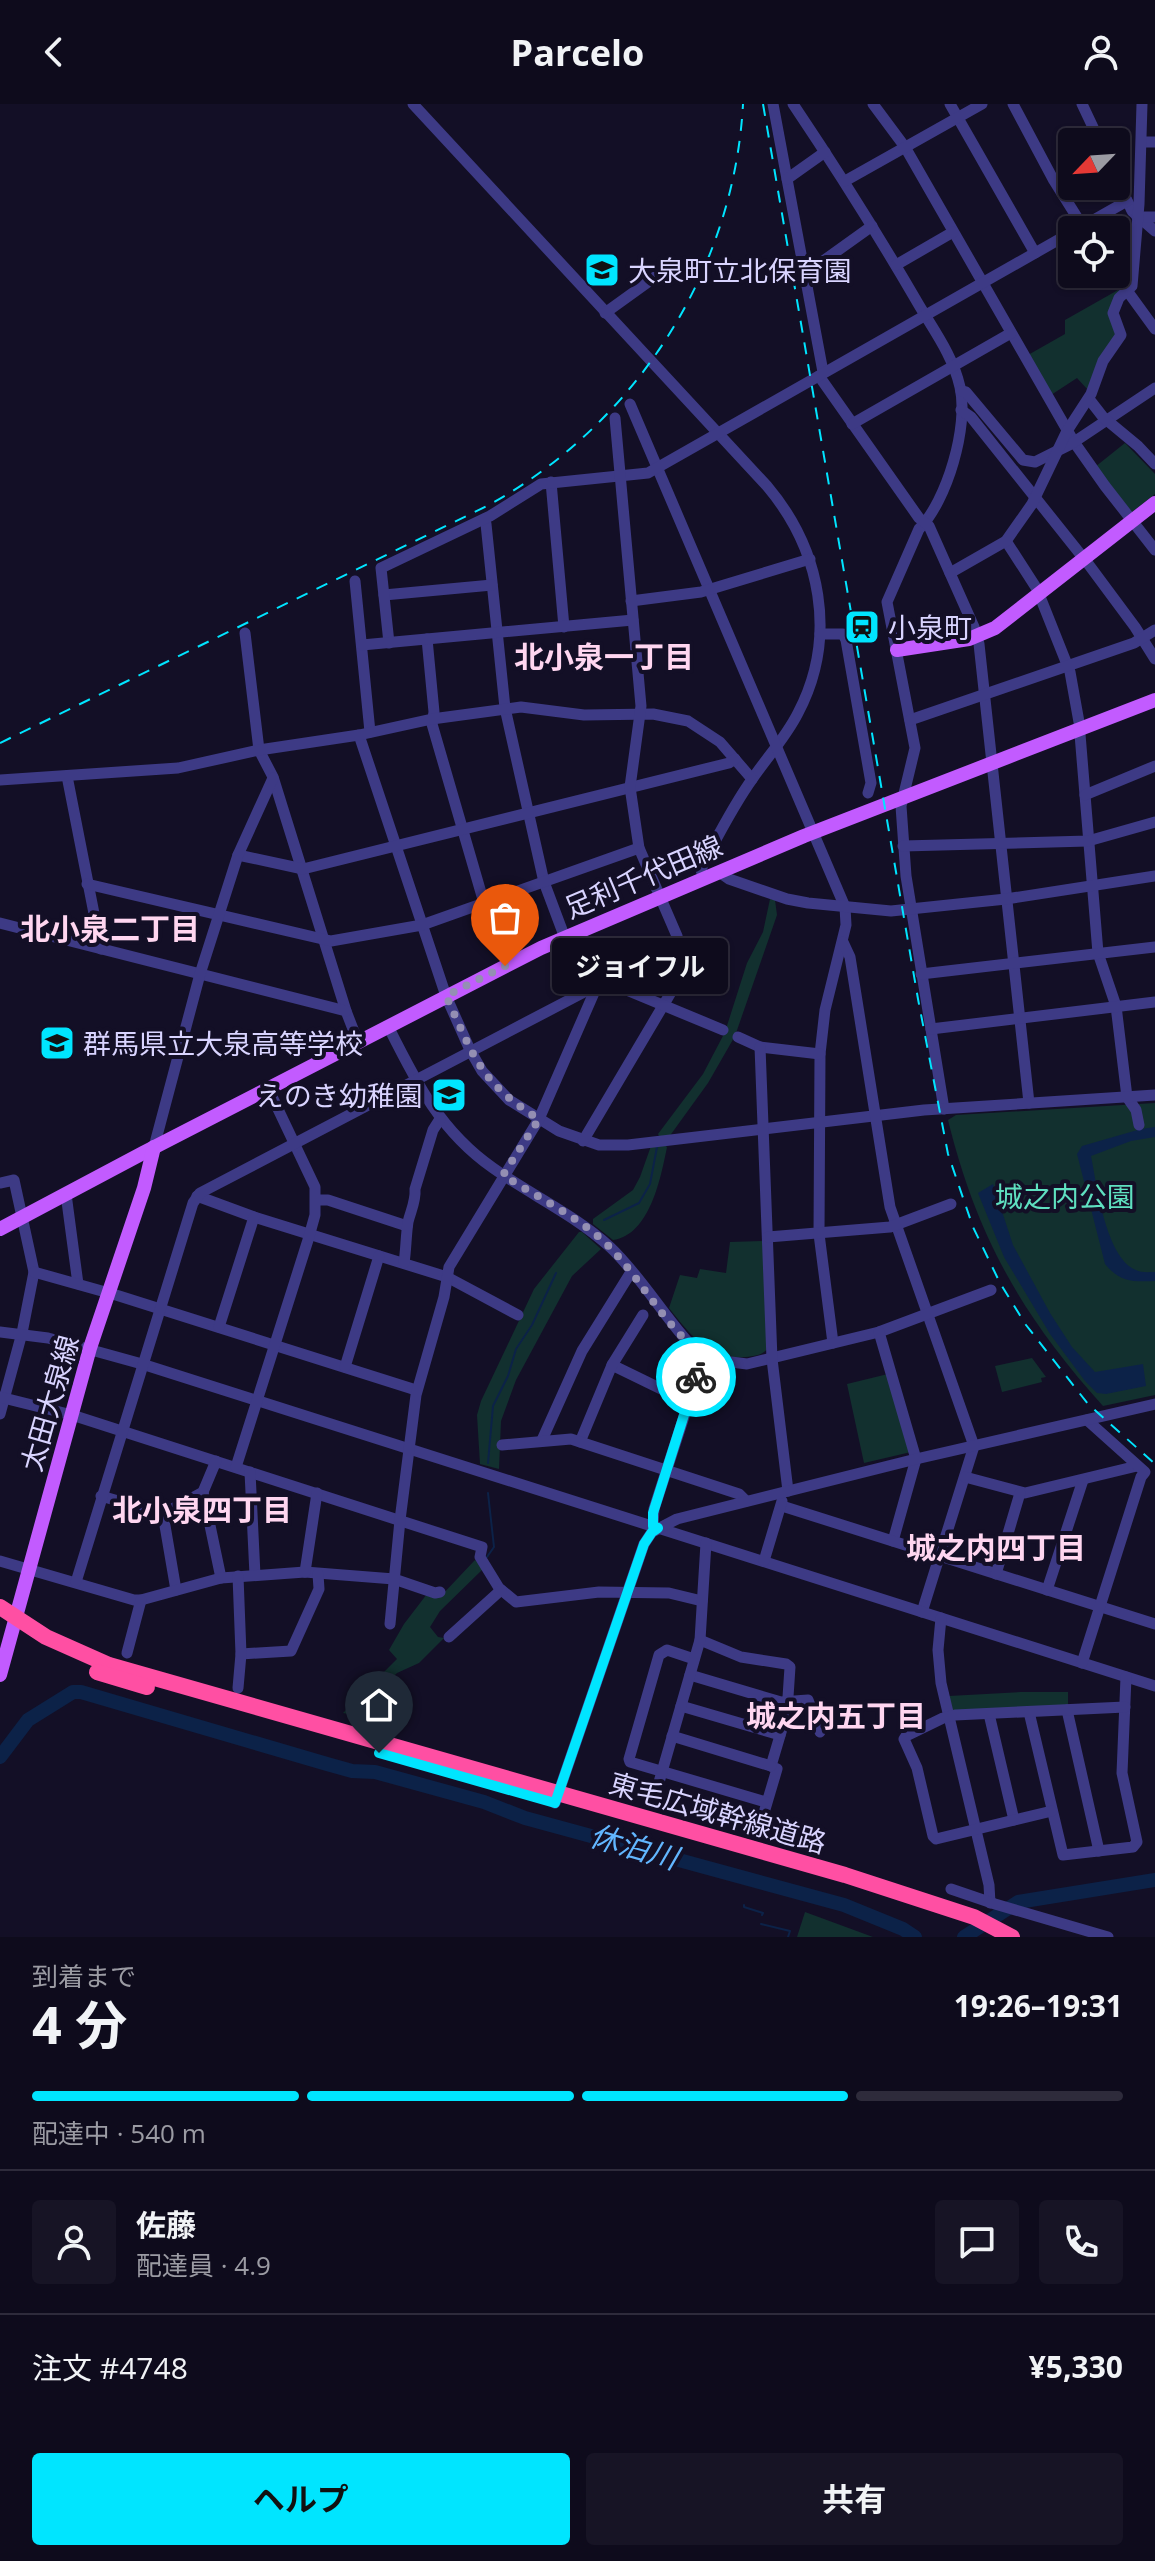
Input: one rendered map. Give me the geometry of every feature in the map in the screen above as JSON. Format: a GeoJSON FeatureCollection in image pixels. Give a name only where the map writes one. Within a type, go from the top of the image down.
{"type":"FeatureCollection","features":[{"type":"Feature","properties":{"kind":"highway","name":"東毛広域幹線道路"},"geometry":{"type":"LineString","coordinates":[[0,1607],[10,1623],[109,1665],[557,1798],[845,1875],[1000,1935]]}},
{"type":"Feature","properties":{"kind":"main road"},"geometry":{"type":"LineString","coordinates":[[897,650],[977,636],[1004,622],[1155,503]]}},
{"type":"Feature","properties":{"kind":"main road","name":"足利千代田線"},"geometry":{"type":"LineString","coordinates":[[0,1229],[446,996],[565,938],[814,833],[1155,700]]}},
{"type":"Feature","properties":{"kind":"main road","name":"太田大泉線"},"geometry":{"type":"LineString","coordinates":[[0,1675],[10,1623],[30,1569],[90,1348],[144,1188],[154,1147]]}},
{"type":"Feature","properties":{"kind":"street"},"geometry":{"type":"LineString","coordinates":[[413,104],[784,508],[810,559],[817,587],[820,634],[813,678],[794,721],[734,806],[704,862],[701,870],[704,878]]}},
{"type":"Feature","properties":{"kind":"street"},"geometry":{"type":"LineString","coordinates":[[773,104],[821,374],[852,424],[919,518],[926,522],[977,636],[1029,1103]]}},
{"type":"Feature","properties":{"kind":"street"},"geometry":{"type":"LineString","coordinates":[[793,104],[896,265],[954,365],[961,391],[957,444],[948,478],[926,522],[919,529],[888,600],[915,751],[902,798],[903,846],[944,1109]]}},
{"type":"Feature","properties":{"kind":"street"},"geometry":{"type":"LineString","coordinates":[[873,104],[905,147],[1070,437],[1155,550]]}},
{"type":"Feature","properties":{"kind":"street"},"geometry":{"type":"LineString","coordinates":[[950,104],[1035,253]]}},
{"type":"Feature","properties":{"kind":"street"},"geometry":{"type":"LineString","coordinates":[[845,181],[982,104]]}},
{"type":"Feature","properties":{"kind":"street"},"geometry":{"type":"LineString","coordinates":[[1013,104],[1072,216]]}},
{"type":"Feature","properties":{"kind":"street"},"geometry":{"type":"LineString","coordinates":[[1082,104],[1093,128]]}},
{"type":"Feature","properties":{"kind":"street"},"geometry":{"type":"LineString","coordinates":[[950,573],[1006,541],[1037,497],[1059,450],[1070,437],[1089,399],[1103,361],[1121,335],[1113,317],[1113,308],[1132,286],[1142,104]]}},
{"type":"Feature","properties":{"kind":"street"},"geometry":{"type":"LineString","coordinates":[[1142,142],[1155,142]]}},
{"type":"Feature","properties":{"kind":"street"},"geometry":{"type":"LineString","coordinates":[[787,179],[825,152]]}},
{"type":"Feature","properties":{"kind":"street"},"geometry":{"type":"LineString","coordinates":[[1102,216],[1127,201],[1137,217],[1155,231]]}},
{"type":"Feature","properties":{"kind":"street"},"geometry":{"type":"LineString","coordinates":[[1137,217],[1155,217]]}},
{"type":"Feature","properties":{"kind":"street"},"geometry":{"type":"LineString","coordinates":[[805,274],[872,226]]}},
{"type":"Feature","properties":{"kind":"street"},"geometry":{"type":"LineString","coordinates":[[896,265],[953,232]]}},
{"type":"Feature","properties":{"kind":"street"},"geometry":{"type":"LineString","coordinates":[[389,643],[381,568],[484,519],[541,484],[648,473],[1058,241]]}},
{"type":"Feature","properties":{"kind":"street"},"geometry":{"type":"LineString","coordinates":[[605,313],[655,277]]}},
{"type":"Feature","properties":{"kind":"street"},"geometry":{"type":"LineString","coordinates":[[1127,290],[1150,314],[1155,329]]}},
{"type":"Feature","properties":{"kind":"street"},"geometry":{"type":"LineString","coordinates":[[852,424],[1011,333]]}},
{"type":"Feature","properties":{"kind":"street"},"geometry":{"type":"LineString","coordinates":[[1070,437],[1107,420],[1155,388]]}},
{"type":"Feature","properties":{"kind":"street"},"geometry":{"type":"LineString","coordinates":[[961,391],[966,392],[990,431],[1155,659]]}},
{"type":"Feature","properties":{"kind":"street"},"geometry":{"type":"LineString","coordinates":[[1089,399],[1155,464]]}},
{"type":"Feature","properties":{"kind":"street"},"geometry":{"type":"LineString","coordinates":[[630,404],[845,907],[846,925],[825,1010],[820,1054],[819,1234],[833,1343]]}},
{"type":"Feature","properties":{"kind":"street"},"geometry":{"type":"LineString","coordinates":[[961,410],[1027,462],[1040,460],[1059,450]]}},
{"type":"Feature","properties":{"kind":"street"},"geometry":{"type":"LineString","coordinates":[[583,1141],[663,1006],[680,966],[680,950],[639,848],[630,787],[641,706],[615,418]]}},
{"type":"Feature","properties":{"kind":"street"},"geometry":{"type":"LineString","coordinates":[[551,482],[564,627]]}},
{"type":"Feature","properties":{"kind":"street"},"geometry":{"type":"LineString","coordinates":[[484,519],[505,708],[544,882],[565,938],[592,991]]}},
{"type":"Feature","properties":{"kind":"street"},"geometry":{"type":"LineString","coordinates":[[1006,541],[1039,594],[1069,666],[1079,729],[1098,953],[1116,1006],[1127,1097],[1136,1110],[1139,1125]]}},
{"type":"Feature","properties":{"kind":"street"},"geometry":{"type":"LineString","coordinates":[[631,601],[709,589],[810,559]]}},
{"type":"Feature","properties":{"kind":"street"},"geometry":{"type":"LineString","coordinates":[[355,581],[362,645],[364,733],[446,996],[482,1071],[499,1091],[539,1119],[583,1141],[599,1145],[628,1145],[876,1115],[1155,1095]]}},
{"type":"Feature","properties":{"kind":"street"},"geometry":{"type":"LineString","coordinates":[[384,595],[492,585]]}},
{"type":"Feature","properties":{"kind":"street"},"geometry":{"type":"LineString","coordinates":[[362,645],[633,620]]}},
{"type":"Feature","properties":{"kind":"street"},"geometry":{"type":"LineString","coordinates":[[910,720],[1143,639],[1155,630]]}},
{"type":"Feature","properties":{"kind":"street"},"geometry":{"type":"LineString","coordinates":[[245,633],[259,750],[273,777],[358,1042]]}},
{"type":"Feature","properties":{"kind":"street"},"geometry":{"type":"LineString","coordinates":[[820,634],[843,634],[846,640],[871,783],[868,793]]}},
{"type":"Feature","properties":{"kind":"street"},"geometry":{"type":"LineString","coordinates":[[427,639],[434,712],[432,719],[484,903]]}},
{"type":"Feature","properties":{"kind":"street"},"geometry":{"type":"LineString","coordinates":[[0,780],[178,768],[432,719],[531,707],[584,715],[664,715],[696,724],[720,742],[752,779]]}},
{"type":"Feature","properties":{"kind":"street"},"geometry":{"type":"LineString","coordinates":[[238,855],[303,869],[735,759]]}},
{"type":"Feature","properties":{"kind":"street"},"geometry":{"type":"LineString","coordinates":[[1085,795],[1155,766]]}},
{"type":"Feature","properties":{"kind":"street"},"geometry":{"type":"LineString","coordinates":[[67,776],[101,949]]}},
{"type":"Feature","properties":{"kind":"street"},"geometry":{"type":"LineString","coordinates":[[154,1147],[200,974],[238,855],[273,777]]}},
{"type":"Feature","properties":{"kind":"street"},"geometry":{"type":"LineString","coordinates":[[903,846],[1088,841],[1155,822]]}},
{"type":"Feature","properties":{"kind":"street"},"geometry":{"type":"LineString","coordinates":[[87,884],[94,883],[325,941],[422,925],[639,848]]}},
{"type":"Feature","properties":{"kind":"street"},"geometry":{"type":"LineString","coordinates":[[719,872],[729,879],[778,897],[891,911],[1006,899],[1155,876]]}},
{"type":"Feature","properties":{"kind":"street"},"geometry":{"type":"LineString","coordinates":[[0,923],[346,1011]]}},
{"type":"Feature","properties":{"kind":"street"},"geometry":{"type":"LineString","coordinates":[[843,942],[850,957],[888,1197],[974,1446],[922,1612]]}},
{"type":"Feature","properties":{"kind":"street"},"geometry":{"type":"LineString","coordinates":[[921,974],[1155,947]]}},
{"type":"Feature","properties":{"kind":"street"},"geometry":{"type":"LineString","coordinates":[[390,1624],[416,1390],[444,1297],[451,1259],[539,1119],[592,991],[600,979],[723,1030]]}},
{"type":"Feature","properties":{"kind":"street"},"geometry":{"type":"LineString","coordinates":[[76,1582],[197,1196],[470,1050],[592,991]]}},
{"type":"Feature","properties":{"kind":"street"},"geometry":{"type":"LineString","coordinates":[[931,1029],[1155,1002]]}},
{"type":"Feature","properties":{"kind":"street"},"geometry":{"type":"LineString","coordinates":[[388,1026],[414,1080],[440,1119],[474,1153],[503,1175],[581,1224],[611,1248],[688,1342],[704,1355],[734,1364],[772,1359],[879,1332],[991,1290]]}},
{"type":"Feature","properties":{"kind":"street"},"geometry":{"type":"LineString","coordinates":[[738,1037],[760,1047],[820,1054]]}},
{"type":"Feature","properties":{"kind":"street"},"geometry":{"type":"LineString","coordinates":[[760,1047],[772,1359],[784,1492],[764,1561]]}},
{"type":"Feature","properties":{"kind":"street"},"geometry":{"type":"LineString","coordinates":[[236,1467],[310,1234],[317,1200],[312,1179],[268,1088]]}},
{"type":"Feature","properties":{"kind":"street"},"geometry":{"type":"LineString","coordinates":[[404,1263],[407,1226],[416,1198],[415,1189],[433,1130],[440,1119]]}},
{"type":"Feature","properties":{"kind":"street"},"geometry":{"type":"LineString","coordinates":[[0,1183],[14,1180],[34,1272],[22,1333],[2,1397],[0,1414]]}},
{"type":"Feature","properties":{"kind":"street"},"geometry":{"type":"LineString","coordinates":[[66,1194],[78,1284]]}},
{"type":"Feature","properties":{"kind":"street"},"geometry":{"type":"LineString","coordinates":[[197,1196],[254,1217],[447,1277],[518,1315]]}},
{"type":"Feature","properties":{"kind":"street"},"geometry":{"type":"LineString","coordinates":[[317,1200],[328,1200],[407,1226]]}},
{"type":"Feature","properties":{"kind":"street"},"geometry":{"type":"LineString","coordinates":[[768,1237],[896,1226],[951,1204]]}},
{"type":"Feature","properties":{"kind":"street"},"geometry":{"type":"LineString","coordinates":[[219,1327],[254,1217]]}},
{"type":"Feature","properties":{"kind":"street"},"geometry":{"type":"LineString","coordinates":[[345,1367],[379,1256]]}},
{"type":"Feature","properties":{"kind":"street"},"geometry":{"type":"LineString","coordinates":[[34,1272],[108,1292],[416,1390]]}},
{"type":"Feature","properties":{"kind":"street"},"geometry":{"type":"LineString","coordinates":[[542,1440],[582,1351],[631,1272]]}},
{"type":"Feature","properties":{"kind":"street"},"geometry":{"type":"LineString","coordinates":[[580,1442],[612,1365],[643,1315]]}},
{"type":"Feature","properties":{"kind":"street"},"geometry":{"type":"LineString","coordinates":[[0,1332],[22,1333],[90,1348],[1155,1686]]}},
{"type":"Feature","properties":{"kind":"street"},"geometry":{"type":"LineString","coordinates":[[879,1332],[916,1459],[893,1541]]}},
{"type":"Feature","properties":{"kind":"street"},"geometry":{"type":"LineString","coordinates":[[656,1527],[653,1513],[704,1355]]}},
{"type":"Feature","properties":{"kind":"street"},"geometry":{"type":"LineString","coordinates":[[612,1365],[688,1402]]}},
{"type":"Feature","properties":{"kind":"street"},"geometry":{"type":"LineString","coordinates":[[2,1397],[72,1415],[482,1547],[480,1557],[501,1590],[518,1603],[599,1592],[669,1593],[702,1601]]}},
{"type":"Feature","properties":{"kind":"street"},"geometry":{"type":"LineString","coordinates":[[557,1798],[644,1544],[656,1527],[677,1519],[916,1459],[1155,1404]]}},
{"type":"Feature","properties":{"kind":"street"},"geometry":{"type":"LineString","coordinates":[[1082,1663],[1145,1472],[1087,1420]]}},
{"type":"Feature","properties":{"kind":"street"},"geometry":{"type":"LineString","coordinates":[[502,1445],[562,1438],[580,1442],[739,1494],[746,1501]]}},
{"type":"Feature","properties":{"kind":"street"},"geometry":{"type":"LineString","coordinates":[[216,1461],[203,1492],[221,1578]]}},
{"type":"Feature","properties":{"kind":"street"},"geometry":{"type":"LineString","coordinates":[[965,1477],[1020,1493],[1137,1466]]}},
{"type":"Feature","properties":{"kind":"street"},"geometry":{"type":"LineString","coordinates":[[250,1472],[255,1575]]}},
{"type":"Feature","properties":{"kind":"street"},"geometry":{"type":"LineString","coordinates":[[1047,1590],[1083,1480]]}},
{"type":"Feature","properties":{"kind":"street"},"geometry":{"type":"LineString","coordinates":[[101,1496],[163,1514],[203,1492]]}},
{"type":"Feature","properties":{"kind":"street"},"geometry":{"type":"LineString","coordinates":[[305,1572],[317,1493]]}},
{"type":"Feature","properties":{"kind":"street"},"geometry":{"type":"LineString","coordinates":[[996,1574],[1020,1493]]}},
{"type":"Feature","properties":{"kind":"street"},"geometry":{"type":"LineString","coordinates":[[782,1506],[1099,1607],[1154,1621]]}},
{"type":"Feature","properties":{"kind":"street"},"geometry":{"type":"LineString","coordinates":[[163,1514],[176,1590]]}},
{"type":"Feature","properties":{"kind":"street"},"geometry":{"type":"LineString","coordinates":[[653,1803],[700,1640],[706,1543]]}},
{"type":"Feature","properties":{"kind":"street"},"geometry":{"type":"LineString","coordinates":[[0,1561],[141,1600],[221,1578],[305,1572],[394,1579],[440,1592]]}},
{"type":"Feature","properties":{"kind":"street"},"geometry":{"type":"LineString","coordinates":[[241,1654],[291,1651],[319,1589],[318,1574]]}},
{"type":"Feature","properties":{"kind":"street"},"geometry":{"type":"LineString","coordinates":[[238,1576],[241,1654],[238,1688]]}},
{"type":"Feature","properties":{"kind":"street"},"geometry":{"type":"LineString","coordinates":[[449,1637],[501,1590]]}},
{"type":"Feature","properties":{"kind":"street"},"geometry":{"type":"LineString","coordinates":[[127,1653],[141,1600]]}},
{"type":"Feature","properties":{"kind":"street"},"geometry":{"type":"LineString","coordinates":[[941,1618],[939,1665],[992,1904]]}},
{"type":"Feature","properties":{"kind":"street"},"geometry":{"type":"LineString","coordinates":[[700,1640],[741,1657],[790,1667],[788,1703],[771,1766]]}},
{"type":"Feature","properties":{"kind":"street"},"geometry":{"type":"LineString","coordinates":[[694,1659],[667,1650],[659,1655],[630,1762],[766,1802]]}},
{"type":"Feature","properties":{"kind":"street"},"geometry":{"type":"LineString","coordinates":[[690,1675],[788,1703],[810,1702],[820,1732]]}},
{"type":"Feature","properties":{"kind":"street"},"geometry":{"type":"LineString","coordinates":[[1029,1712],[1063,1855],[1133,1847],[1137,1842],[1122,1779],[1126,1677]]}},
{"type":"Feature","properties":{"kind":"street"},"geometry":{"type":"LineString","coordinates":[[681,1706],[780,1735]]}},
{"type":"Feature","properties":{"kind":"street"},"geometry":{"type":"LineString","coordinates":[[1052,1811],[938,1840],[934,1838],[917,1768],[904,1739],[949,1716],[1125,1707]]}},
{"type":"Feature","properties":{"kind":"street"},"geometry":{"type":"LineString","coordinates":[[1067,1710],[1099,1851]]}},
{"type":"Feature","properties":{"kind":"street"},"geometry":{"type":"LineString","coordinates":[[989,1714],[1014,1820]]}},
{"type":"Feature","properties":{"kind":"street"},"geometry":{"type":"LineString","coordinates":[[672,1736],[777,1769],[758,1833]]}},
{"type":"Feature","properties":{"kind":"street"},"geometry":{"type":"LineString","coordinates":[[951,1889],[1108,1937]]}},
{"type":"Feature","properties":{"kind":"green space"},"geometry":{"type":"Polygon","coordinates":[[[1118,290],[1114,299],[1118,332],[1088,390],[1077,378],[1051,395],[1028,355],[1065,334],[1065,320],[1118,290]]]}},
{"type":"Feature","properties":{"kind":"green space"},"geometry":{"type":"Polygon","coordinates":[[[1125,443],[1155,474],[1155,494],[1132,512],[1095,467],[1125,443]]]}},
{"type":"Feature","properties":{"kind":"green space"},"geometry":{"type":"Polygon","coordinates":[[[770,899],[775,900],[777,915],[735,1036],[708,1083],[669,1137],[659,1136],[703,1074],[725,1032],[747,963],[763,932],[770,899]]]}},
{"type":"Feature","properties":{"kind":"green space","name":"城之内公園"},"geometry":{"type":"Polygon","coordinates":[[[1155,1103],[1155,1395],[1103,1406],[1049,1340],[1006,1274],[973,1202],[948,1120],[956,1115],[1155,1103]]]}},
{"type":"Feature","properties":{"kind":"green space"},"geometry":{"type":"Polygon","coordinates":[[[662,1143],[667,1147],[652,1203],[636,1228],[626,1236],[613,1240],[593,1224],[593,1219],[633,1190],[651,1146],[662,1143]]]}},
{"type":"Feature","properties":{"kind":"green space"},"geometry":{"type":"Polygon","coordinates":[[[579,1232],[601,1249],[572,1276],[516,1380],[501,1421],[499,1469],[480,1464],[477,1415],[481,1401],[534,1289],[579,1232]]]}},
{"type":"Feature","properties":{"kind":"green space"},"geometry":{"type":"Polygon","coordinates":[[[762,1241],[768,1348],[761,1354],[749,1357],[721,1355],[701,1343],[669,1308],[680,1275],[697,1278],[700,1269],[726,1273],[730,1242],[762,1241]]]}},
{"type":"Feature","properties":{"kind":"green space"},"geometry":{"type":"Polygon","coordinates":[[[1032,1358],[1046,1377],[1041,1378],[1042,1382],[1002,1392],[995,1366],[1032,1358]]]}},
{"type":"Feature","properties":{"kind":"green space"},"geometry":{"type":"Polygon","coordinates":[[[888,1374],[911,1452],[864,1463],[847,1384],[888,1374]]]}},
{"type":"Feature","properties":{"kind":"green space"},"geometry":{"type":"Polygon","coordinates":[[[475,1560],[484,1568],[440,1611],[430,1627],[438,1637],[444,1638],[419,1663],[397,1673],[353,1715],[343,1713],[397,1659],[389,1650],[427,1594],[441,1596],[475,1560]]]}},
{"type":"Feature","properties":{"kind":"green space"},"geometry":{"type":"Polygon","coordinates":[[[1068,1692],[1068,1705],[957,1713],[950,1708],[949,1696],[1068,1692]]]}},
{"type":"Feature","properties":{"kind":"green space"},"geometry":{"type":"Polygon","coordinates":[[[805,1912],[873,1937],[797,1937],[805,1912]]]}},
{"type":"Feature","properties":{"kind":"water"},"geometry":{"type":"Polygon","coordinates":[[[1155,1127],[1155,1137],[1131,1141],[1091,1156],[1104,1220],[1117,1251],[1136,1270],[1155,1272],[1155,1281],[1133,1281],[1121,1278],[1105,1264],[1077,1154],[1082,1146],[1155,1127]]]}},
{"type":"Feature","properties":{"kind":"water"},"geometry":{"type":"Polygon","coordinates":[[[993,1184],[1013,1245],[1072,1347],[1095,1372],[1143,1364],[1146,1386],[1106,1394],[1097,1393],[1085,1381],[1050,1334],[1004,1257],[978,1193],[993,1184]]]}},
{"type":"Feature","properties":{"kind":"waterway"},"geometry":{"type":"LineString","coordinates":[[604,1220],[639,1203],[650,1184],[657,1147]]}},
{"type":"Feature","properties":{"kind":"waterway"},"geometry":{"type":"LineString","coordinates":[[488,1463],[493,1406],[508,1376],[516,1349],[532,1325],[556,1273]]}},
{"type":"Feature","properties":{"kind":"waterway"},"geometry":{"type":"LineString","coordinates":[[487,1557],[494,1547],[488,1493]]}},
{"type":"Feature","properties":{"kind":"waterway","name":"休泊川"},"geometry":{"type":"LineString","coordinates":[[0,1757],[28,1720],[73,1692],[81,1692],[352,1771],[375,1772],[484,1802],[525,1818],[844,1905],[915,1937]]}},
{"type":"Feature","properties":{"kind":"waterway","name":"休泊川"},"geometry":{"type":"LineString","coordinates":[[964,1937],[1018,1902],[1155,1880]]}},
{"type":"Feature","properties":{"kind":"waterway"},"geometry":{"type":"LineString","coordinates":[[744,1905],[762,1915]]}},
{"type":"Feature","properties":{"kind":"waterway"},"geometry":{"type":"LineString","coordinates":[[761,1924],[790,1931],[788,1937]]}},
{"type":"Feature","properties":{"kind":"railway"},"geometry":{"type":"LineString","coordinates":[[0,743],[487,506],[540,473],[588,433],[630,388],[667,338],[697,284],[720,226],[735,166],[743,104]]}},
{"type":"Feature","properties":{"kind":"railway"},"geometry":{"type":"LineString","coordinates":[[763,104],[918,999],[948,1154],[973,1227],[1000,1283],[1026,1325],[1088,1404],[1155,1464]]}},
{"type":"Feature","properties":{"kind":"way so far"},"geometry":{"type":"LineString","coordinates":[[505,966],[446,996],[482,1071],[509,1100],[539,1119],[503,1175],[581,1224],[616,1253],[681,1334],[704,1355],[696,1377]]}},
{"type":"Feature","properties":{"kind":"place","name":"大泉町立北保育園"},"geometry":{"type":"Point","coordinates":[602,270]}},
{"type":"Feature","properties":{"kind":"place","name":"小泉町"},"geometry":{"type":"Point","coordinates":[862,627]}},
{"type":"Feature","properties":{"kind":"place","name":"ジョイフル"},"geometry":{"type":"Point","coordinates":[505,966]}},
{"type":"Feature","properties":{"kind":"place","name":"群馬県立大泉高等学校"},"geometry":{"type":"Point","coordinates":[57,1043]}},
{"type":"Feature","properties":{"kind":"place","name":"えのき幼稚園"},"geometry":{"type":"Point","coordinates":[449,1095]}},
{"type":"Feature","properties":{"kind":"district","name":"北小泉一丁目"},"geometry":{"type":"Point","coordinates":[604,656]}},
{"type":"Feature","properties":{"kind":"district","name":"北小泉二丁目"},"geometry":{"type":"Point","coordinates":[110,928]}},
{"type":"Feature","properties":{"kind":"district","name":"北小泉四丁目"},"geometry":{"type":"Point","coordinates":[202,1509]}},
{"type":"Feature","properties":{"kind":"district","name":"城之内四丁目"},"geometry":{"type":"Point","coordinates":[996,1547]}},
{"type":"Feature","properties":{"kind":"district","name":"城之内五丁目"},"geometry":{"type":"Point","coordinates":[836,1715]}},
{"type":"Feature","properties":{"kind":"route"},"geometry":{"type":"LineString","coordinates":[[379,1753],[555,1803],[644,1544],[658,1528],[653,1526],[653,1513],[696,1377]]}}]}
